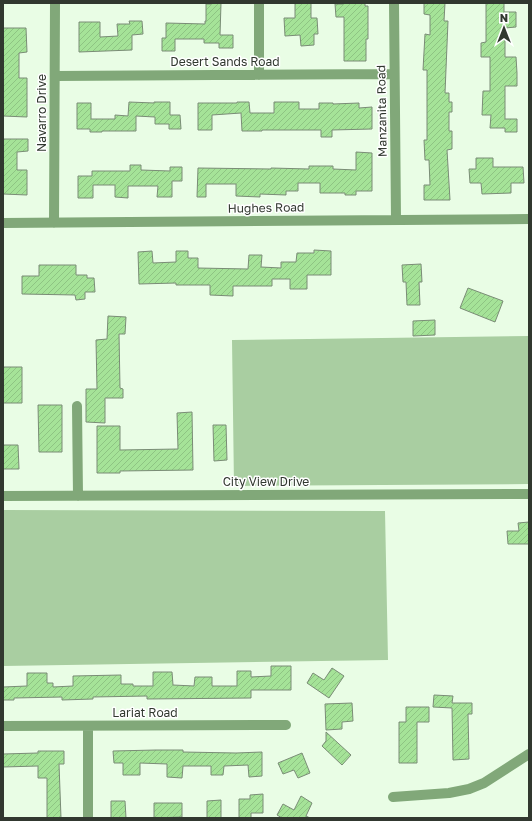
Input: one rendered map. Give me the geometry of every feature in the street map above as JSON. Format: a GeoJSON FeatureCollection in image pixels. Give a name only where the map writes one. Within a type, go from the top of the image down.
{"type":"FeatureCollection","features":[{"type":"Feature","properties":{"kind":"street","name":"Navarro Drive"},"geometry":{"type":"LineString","coordinates":[[54,223],[55,3]]}},
{"type":"Feature","properties":{"kind":"street"},"geometry":{"type":"LineString","coordinates":[[259,3],[259,75]]}},
{"type":"Feature","properties":{"kind":"street","name":"Manzanita Road"},"geometry":{"type":"LineString","coordinates":[[394,3],[396,220]]}},
{"type":"Feature","properties":{"kind":"street","name":"Desert Sands Road"},"geometry":{"type":"LineString","coordinates":[[55,76],[394,74]]}},
{"type":"Feature","properties":{"kind":"street","name":"Hughes Road"},"geometry":{"type":"LineString","coordinates":[[3,223],[529,219]]}},
{"type":"Feature","properties":{"kind":"street"},"geometry":{"type":"LineString","coordinates":[[77,406],[78,496]]}},
{"type":"Feature","properties":{"kind":"street","name":"City View Drive"},"geometry":{"type":"LineString","coordinates":[[3,496],[529,494]]}},
{"type":"Feature","properties":{"kind":"street","name":"Lariat Road"},"geometry":{"type":"LineString","coordinates":[[3,726],[286,725]]}},
{"type":"Feature","properties":{"kind":"street"},"geometry":{"type":"LineString","coordinates":[[88,726],[88,818]]}},
{"type":"Feature","properties":{"kind":"street"},"geometry":{"type":"LineString","coordinates":[[393,797],[449,793],[469,789],[484,783],[529,754]]}},
{"type":"Feature","properties":{"kind":"green space"},"geometry":{"type":"Polygon","coordinates":[[[529,336],[529,484],[234,486],[232,340],[529,336]]]}},
{"type":"Feature","properties":{"kind":"green space"},"geometry":{"type":"Polygon","coordinates":[[[3,510],[385,511],[388,660],[3,666],[3,510]]]}},
{"type":"Feature","properties":{"kind":"building"},"geometry":{"type":"Polygon","coordinates":[[[221,3],[220,35],[233,35],[233,48],[219,48],[219,43],[204,43],[204,39],[175,39],[175,51],[162,51],[162,38],[166,38],[166,23],[205,24],[206,4],[221,3]]]}},
{"type":"Feature","properties":{"kind":"building"},"geometry":{"type":"Polygon","coordinates":[[[295,3],[311,3],[311,18],[317,18],[318,34],[314,34],[314,45],[301,46],[300,35],[285,36],[284,18],[295,18],[295,3]]]}},
{"type":"Feature","properties":{"kind":"building"},"geometry":{"type":"Polygon","coordinates":[[[365,3],[365,6],[368,6],[366,61],[344,61],[344,17],[336,17],[335,4],[365,3]]]}},
{"type":"Feature","properties":{"kind":"building"},"geometry":{"type":"Polygon","coordinates":[[[424,3],[445,3],[444,21],[448,21],[445,93],[449,93],[449,102],[452,102],[452,112],[449,112],[449,131],[452,131],[452,149],[447,150],[450,200],[424,200],[424,185],[430,185],[429,160],[425,160],[424,140],[427,140],[427,70],[423,70],[425,34],[430,35],[430,15],[424,14],[424,3]]]}},
{"type":"Feature","properties":{"kind":"building"},"geometry":{"type":"Polygon","coordinates":[[[486,3],[504,3],[504,12],[516,12],[516,27],[505,28],[505,57],[516,57],[517,86],[505,86],[505,119],[517,119],[517,132],[505,132],[505,128],[490,128],[491,115],[482,115],[483,91],[490,91],[490,57],[481,57],[481,43],[486,42],[486,3]]]}},
{"type":"Feature","properties":{"kind":"building"},"geometry":{"type":"Polygon","coordinates":[[[129,21],[142,21],[143,34],[132,35],[132,50],[79,52],[79,22],[100,22],[100,37],[118,36],[117,24],[130,24],[129,21]]]}},
{"type":"Feature","properties":{"kind":"building"},"geometry":{"type":"Polygon","coordinates":[[[3,28],[26,28],[27,52],[19,53],[19,78],[27,78],[27,117],[3,116],[3,28]]]}},
{"type":"Feature","properties":{"kind":"building"},"geometry":{"type":"Polygon","coordinates":[[[129,102],[170,102],[170,115],[180,115],[181,129],[169,129],[169,124],[155,124],[155,117],[136,116],[136,131],[90,132],[90,129],[77,129],[77,103],[91,103],[91,119],[115,119],[115,115],[128,116],[129,102]]]}},
{"type":"Feature","properties":{"kind":"building"},"geometry":{"type":"Polygon","coordinates":[[[249,102],[250,113],[274,113],[274,102],[299,102],[299,109],[319,109],[319,103],[359,103],[359,108],[372,107],[372,129],[332,130],[332,137],[321,137],[321,130],[242,131],[241,113],[212,115],[212,130],[198,130],[198,103],[249,102]]]}},
{"type":"Feature","properties":{"kind":"building"},"geometry":{"type":"Polygon","coordinates":[[[3,139],[28,139],[28,151],[17,152],[17,170],[27,170],[27,195],[3,194],[3,139]]]}},
{"type":"Feature","properties":{"kind":"building"},"geometry":{"type":"Polygon","coordinates":[[[356,152],[372,153],[372,191],[356,191],[356,195],[345,195],[345,193],[320,193],[320,183],[298,183],[298,191],[286,191],[286,195],[260,194],[260,197],[236,196],[236,184],[206,184],[206,197],[197,197],[198,168],[309,169],[309,166],[333,166],[333,169],[356,170],[356,152]]]}},
{"type":"Feature","properties":{"kind":"building"},"geometry":{"type":"Polygon","coordinates":[[[476,158],[493,158],[493,167],[523,167],[524,183],[511,183],[511,193],[482,194],[481,183],[470,183],[469,169],[476,169],[476,158]]]}},
{"type":"Feature","properties":{"kind":"building"},"geometry":{"type":"Polygon","coordinates":[[[130,165],[141,165],[141,170],[170,171],[170,167],[182,167],[182,181],[172,181],[172,197],[157,197],[158,186],[128,186],[128,198],[115,197],[115,185],[93,185],[93,198],[78,198],[78,176],[92,176],[92,171],[130,171],[130,165]]]}},
{"type":"Feature","properties":{"kind":"building"},"geometry":{"type":"Polygon","coordinates":[[[314,250],[331,251],[331,275],[307,275],[307,289],[290,289],[290,279],[272,279],[272,286],[233,286],[233,296],[210,295],[210,285],[176,285],[176,283],[139,284],[138,252],[152,251],[153,263],[176,262],[176,251],[188,251],[188,258],[198,258],[198,268],[248,269],[249,255],[262,255],[261,267],[281,268],[281,262],[296,262],[297,253],[314,253],[314,250]]]}},
{"type":"Feature","properties":{"kind":"building"},"geometry":{"type":"Polygon","coordinates":[[[421,264],[422,282],[419,282],[420,305],[407,305],[406,282],[403,282],[402,265],[421,264]]]}},
{"type":"Feature","properties":{"kind":"building"},"geometry":{"type":"Polygon","coordinates":[[[39,265],[76,265],[76,275],[87,275],[87,278],[94,278],[95,292],[85,292],[85,299],[76,300],[75,295],[22,294],[22,276],[39,276],[39,265]]]}},
{"type":"Feature","properties":{"kind":"building"},"geometry":{"type":"Polygon","coordinates":[[[468,288],[503,301],[495,322],[460,308],[468,288]]]}},
{"type":"Feature","properties":{"kind":"building"},"geometry":{"type":"Polygon","coordinates":[[[108,316],[126,317],[125,334],[119,334],[120,388],[123,389],[123,398],[105,398],[105,423],[86,422],[86,389],[97,389],[96,340],[107,339],[108,316]]]}},
{"type":"Feature","properties":{"kind":"building"},"geometry":{"type":"Polygon","coordinates":[[[435,320],[435,335],[413,336],[413,321],[435,320]]]}},
{"type":"Feature","properties":{"kind":"building"},"geometry":{"type":"Polygon","coordinates":[[[3,367],[22,367],[22,403],[3,403],[3,367]]]}},
{"type":"Feature","properties":{"kind":"building"},"geometry":{"type":"Polygon","coordinates":[[[38,405],[62,405],[62,452],[39,452],[38,405]]]}},
{"type":"Feature","properties":{"kind":"building"},"geometry":{"type":"Polygon","coordinates":[[[192,412],[193,470],[120,471],[120,473],[97,473],[97,426],[120,426],[120,450],[178,449],[177,413],[192,412]]]}},
{"type":"Feature","properties":{"kind":"building"},"geometry":{"type":"Polygon","coordinates":[[[213,425],[226,425],[227,460],[214,461],[213,425]]]}},
{"type":"Feature","properties":{"kind":"building"},"geometry":{"type":"Polygon","coordinates":[[[3,445],[18,445],[19,469],[3,469],[3,445]]]}},
{"type":"Feature","properties":{"kind":"building"},"geometry":{"type":"Polygon","coordinates":[[[529,522],[529,544],[508,544],[507,531],[519,531],[518,523],[529,522]]]}},
{"type":"Feature","properties":{"kind":"building"},"geometry":{"type":"Polygon","coordinates":[[[271,666],[291,666],[291,690],[251,690],[251,698],[147,699],[147,696],[93,697],[93,699],[62,700],[62,697],[14,698],[14,700],[3,700],[3,687],[27,686],[27,673],[47,673],[47,683],[53,683],[53,687],[73,686],[73,676],[121,675],[121,684],[133,684],[133,686],[153,686],[153,672],[172,672],[173,685],[194,686],[195,677],[212,677],[212,686],[237,686],[237,671],[251,671],[251,677],[271,676],[271,666]]]}},
{"type":"Feature","properties":{"kind":"building"},"geometry":{"type":"Polygon","coordinates":[[[332,668],[344,676],[329,698],[307,683],[313,673],[324,680],[332,668]]]}},
{"type":"Feature","properties":{"kind":"building"},"geometry":{"type":"Polygon","coordinates":[[[434,695],[453,696],[452,703],[472,703],[472,714],[468,714],[469,759],[453,760],[452,708],[433,707],[434,695]]]}},
{"type":"Feature","properties":{"kind":"building"},"geometry":{"type":"Polygon","coordinates":[[[352,703],[353,721],[342,722],[342,729],[326,730],[325,704],[352,703]]]}},
{"type":"Feature","properties":{"kind":"building"},"geometry":{"type":"Polygon","coordinates":[[[406,707],[429,707],[429,722],[417,722],[417,763],[399,763],[399,722],[406,722],[406,707]]]}},
{"type":"Feature","properties":{"kind":"building"},"geometry":{"type":"Polygon","coordinates":[[[326,732],[351,755],[342,765],[322,746],[326,741],[326,732]]]}},
{"type":"Feature","properties":{"kind":"building"},"geometry":{"type":"Polygon","coordinates":[[[156,750],[236,753],[262,752],[262,776],[249,777],[248,765],[224,766],[223,775],[211,775],[211,766],[183,766],[182,778],[167,777],[167,764],[140,763],[140,775],[123,775],[123,763],[114,763],[113,751],[156,750]]]}},
{"type":"Feature","properties":{"kind":"building"},"geometry":{"type":"Polygon","coordinates":[[[38,751],[64,751],[64,764],[59,764],[61,818],[47,818],[47,778],[38,778],[38,766],[3,767],[3,754],[38,753],[38,751]]]}},
{"type":"Feature","properties":{"kind":"building"},"geometry":{"type":"Polygon","coordinates":[[[302,753],[310,773],[298,778],[294,770],[283,774],[278,763],[302,753]]]}},
{"type":"Feature","properties":{"kind":"building"},"geometry":{"type":"Polygon","coordinates":[[[263,794],[263,813],[251,813],[251,818],[239,818],[239,799],[250,799],[250,795],[263,794]]]}},
{"type":"Feature","properties":{"kind":"building"},"geometry":{"type":"Polygon","coordinates":[[[301,796],[312,803],[306,816],[310,818],[282,818],[277,815],[283,804],[294,810],[301,796]]]}},
{"type":"Feature","properties":{"kind":"building"},"geometry":{"type":"Polygon","coordinates":[[[221,800],[221,818],[207,818],[207,801],[221,800]]]}},
{"type":"Feature","properties":{"kind":"building"},"geometry":{"type":"Polygon","coordinates":[[[111,801],[125,801],[126,818],[111,818],[111,801]]]}},
{"type":"Feature","properties":{"kind":"building"},"geometry":{"type":"Polygon","coordinates":[[[154,803],[182,803],[182,817],[154,818],[154,803]]]}}]}
